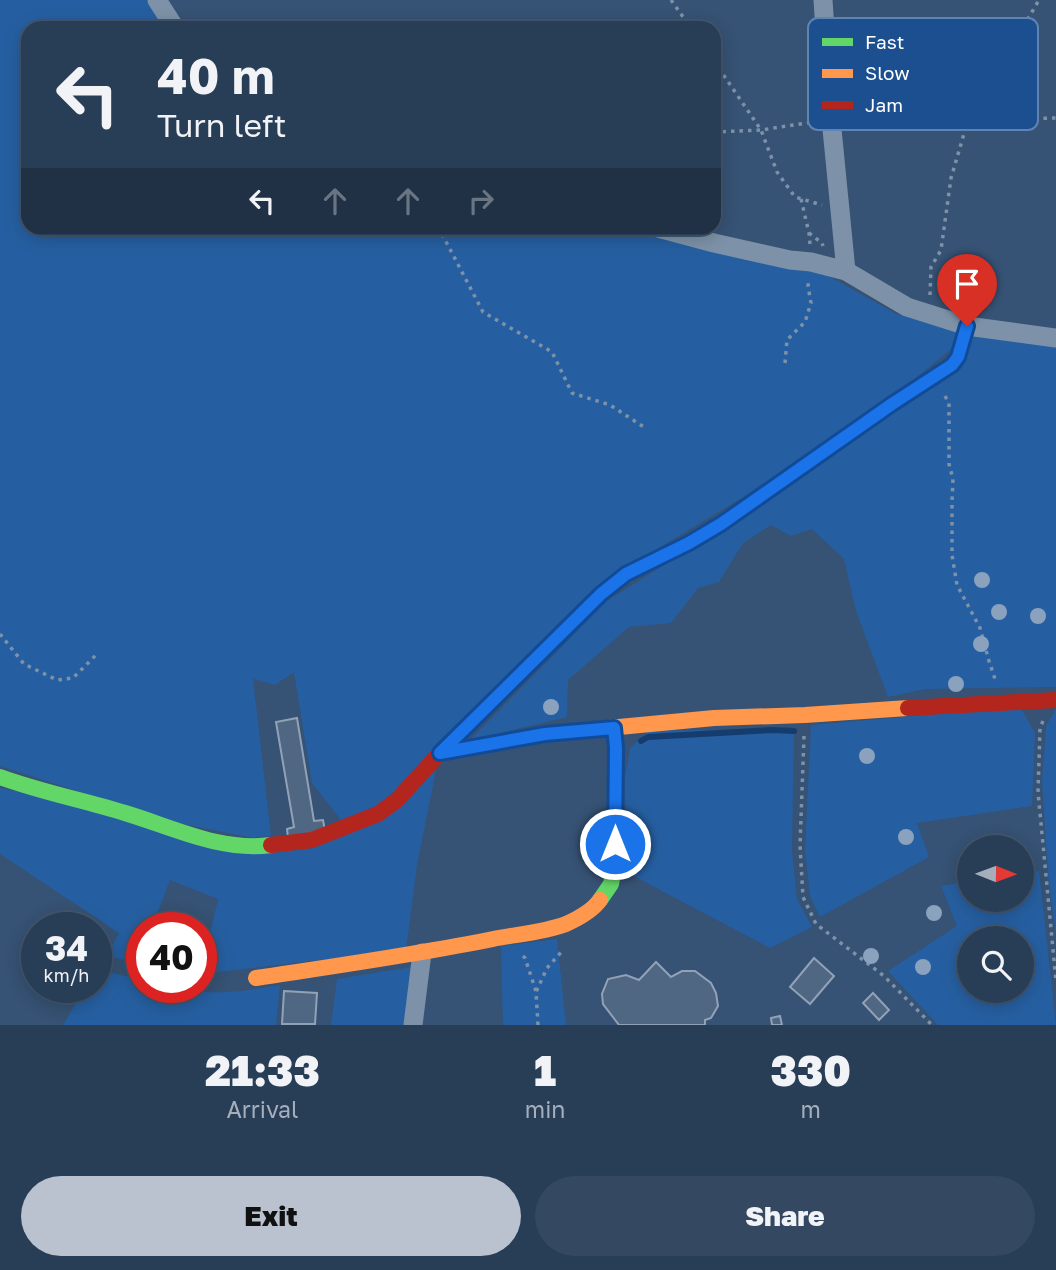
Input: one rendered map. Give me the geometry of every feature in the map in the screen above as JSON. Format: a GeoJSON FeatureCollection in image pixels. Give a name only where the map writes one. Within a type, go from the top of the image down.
{"type":"FeatureCollection","features":[{"type":"Feature","properties":{"kind":"street"},"geometry":{"type":"LineString","coordinates":[[157,0],[170,21]]}},
{"type":"Feature","properties":{"kind":"street"},"geometry":{"type":"LineString","coordinates":[[823,0],[824,18]]}},
{"type":"Feature","properties":{"kind":"street"},"geometry":{"type":"LineString","coordinates":[[832,130],[846,271]]}},
{"type":"Feature","properties":{"kind":"street"},"geometry":{"type":"LineString","coordinates":[[684,235],[846,271],[907,307],[967,326],[1056,338]]}},
{"type":"Feature","properties":{"kind":"street"},"geometry":{"type":"LineString","coordinates":[[0,777],[224,844],[266,846],[312,840],[378,814],[397,800],[440,753],[601,594],[626,574],[721,524],[952,365],[958,357],[967,326]]}},
{"type":"Feature","properties":{"kind":"street"},"geometry":{"type":"LineString","coordinates":[[440,753],[545,734],[714,718],[1054,700]]}},
{"type":"Feature","properties":{"kind":"street"},"geometry":{"type":"LineString","coordinates":[[256,978],[422,953],[545,930],[568,923],[596,905],[611,884],[615,864],[614,728]]}},
{"type":"Feature","properties":{"kind":"street"},"geometry":{"type":"LineString","coordinates":[[413,1025],[422,953]]}},
{"type":"Feature","properties":{"kind":"path"},"geometry":{"type":"LineString","coordinates":[[671,0],[686,21]]}},
{"type":"Feature","properties":{"kind":"path"},"geometry":{"type":"LineString","coordinates":[[1028,18],[1038,0]]}},
{"type":"Feature","properties":{"kind":"path"},"geometry":{"type":"LineString","coordinates":[[721,71],[761,130],[777,172],[795,197],[841,212]]}},
{"type":"Feature","properties":{"kind":"path"},"geometry":{"type":"LineString","coordinates":[[1038,118],[1056,118]]}},
{"type":"Feature","properties":{"kind":"path"},"geometry":{"type":"LineString","coordinates":[[721,132],[761,130],[808,123]]}},
{"type":"Feature","properties":{"kind":"path"},"geometry":{"type":"LineString","coordinates":[[926,314],[931,290],[931,267],[941,250],[951,178],[965,130]]}},
{"type":"Feature","properties":{"kind":"path"},"geometry":{"type":"LineString","coordinates":[[785,363],[787,340],[805,322],[811,303],[808,286],[811,262],[809,233],[801,198]]}},
{"type":"Feature","properties":{"kind":"path"},"geometry":{"type":"LineString","coordinates":[[443,235],[483,312],[552,352],[572,394],[610,405],[647,429]]}},
{"type":"Feature","properties":{"kind":"path"},"geometry":{"type":"LineString","coordinates":[[934,375],[949,403],[949,464],[953,479],[952,555],[957,586],[980,628],[1004,703]]}},
{"type":"Feature","properties":{"kind":"path"},"geometry":{"type":"LineString","coordinates":[[0,634],[24,664],[57,680],[73,678],[97,654]]}},
{"type":"Feature","properties":{"kind":"path"},"geometry":{"type":"LineString","coordinates":[[1054,700],[1040,728],[1038,792],[1056,981]]}},
{"type":"Feature","properties":{"kind":"path"},"geometry":{"type":"LineString","coordinates":[[805,715],[800,846],[803,897],[816,924],[884,976],[932,1025]]}},
{"type":"Feature","properties":{"kind":"path"},"geometry":{"type":"LineString","coordinates":[[505,936],[525,958],[536,992],[538,1025]]}},
{"type":"Feature","properties":{"kind":"path"},"geometry":{"type":"LineString","coordinates":[[536,992],[547,968],[572,940]]}},
{"type":"Feature","properties":{"kind":"shaded area"},"geometry":{"type":"Polygon","coordinates":[[[0,0],[147,0],[161,21],[21,21],[21,235],[670,235],[823,273],[896,314],[957,329],[952,356],[806,459],[624,569],[386,803],[341,820],[312,783],[294,672],[275,685],[253,679],[271,836],[229,840],[0,766],[0,0]]]}},
{"type":"Feature","properties":{"kind":"shaded area"},"geometry":{"type":"Polygon","coordinates":[[[972,332],[1056,344],[1056,687],[925,689],[888,697],[856,611],[844,559],[812,529],[791,536],[771,525],[743,543],[719,582],[698,588],[671,623],[629,627],[568,680],[567,717],[470,740],[607,601],[767,500],[972,332]]]}},
{"type":"Feature","properties":{"kind":"shaded area"},"geometry":{"type":"Polygon","coordinates":[[[1020,707],[1035,733],[1032,806],[917,823],[929,857],[820,917],[810,896],[805,850],[811,725],[1020,707]]]}},
{"type":"Feature","properties":{"kind":"shaded area"},"geometry":{"type":"Polygon","coordinates":[[[1056,709],[1056,937],[1048,874],[1042,780],[1046,726],[1056,709]]]}},
{"type":"Feature","properties":{"kind":"shaded area"},"geometry":{"type":"Polygon","coordinates":[[[650,730],[794,731],[792,851],[797,899],[812,927],[770,948],[626,872],[625,779],[630,748],[650,730]]]}},
{"type":"Feature","properties":{"kind":"shaded area"},"geometry":{"type":"Polygon","coordinates":[[[436,770],[417,865],[406,950],[217,972],[215,912],[218,899],[170,880],[158,912],[126,912],[126,960],[112,957],[112,945],[119,933],[112,928],[112,912],[87,912],[0,854],[0,788],[309,849],[436,770]]]}},
{"type":"Feature","properties":{"kind":"shaded area"},"geometry":{"type":"Polygon","coordinates":[[[1039,871],[1056,1025],[938,1025],[888,971],[957,926],[941,886],[957,883],[957,912],[1034,912],[1034,872],[1039,871]]]}},
{"type":"Feature","properties":{"kind":"shaded area"},"geometry":{"type":"Polygon","coordinates":[[[557,939],[566,1025],[503,1025],[501,946],[557,939]]]}},
{"type":"Feature","properties":{"kind":"shaded area"},"geometry":{"type":"Polygon","coordinates":[[[412,967],[404,1025],[331,1025],[337,979],[412,967]]]}},
{"type":"Feature","properties":{"kind":"shaded area"},"geometry":{"type":"Polygon","coordinates":[[[112,973],[126,976],[126,1003],[217,1003],[217,992],[280,985],[276,1025],[63,1025],[76,1003],[112,1003],[112,973]]]}},
{"type":"Feature","properties":{"kind":"building"},"geometry":{"type":"Polygon","coordinates":[[[297,718],[314,821],[323,820],[325,831],[288,838],[287,829],[294,827],[276,722],[297,718]]]}},
{"type":"Feature","properties":{"kind":"building"},"geometry":{"type":"Polygon","coordinates":[[[814,958],[834,976],[810,1004],[790,987],[814,958]]]}},
{"type":"Feature","properties":{"kind":"building"},"geometry":{"type":"Polygon","coordinates":[[[656,962],[671,977],[682,971],[695,971],[711,983],[718,1006],[711,1018],[705,1020],[705,1025],[619,1025],[603,1004],[602,994],[608,979],[626,975],[639,980],[656,962]]]}},
{"type":"Feature","properties":{"kind":"building"},"geometry":{"type":"Polygon","coordinates":[[[284,991],[317,993],[315,1024],[282,1024],[284,991]]]}},
{"type":"Feature","properties":{"kind":"building"},"geometry":{"type":"Polygon","coordinates":[[[873,993],[889,1010],[879,1020],[863,1003],[873,993]]]}},
{"type":"Feature","properties":{"kind":"building"},"geometry":{"type":"Polygon","coordinates":[[[780,1016],[782,1025],[772,1025],[771,1018],[780,1016]]]}},
{"type":"Feature","properties":{"kind":"waterway"},"geometry":{"type":"LineString","coordinates":[[641,741],[648,737],[794,731]]}},
{"type":"Feature","properties":{"kind":"traffic: fast"},"geometry":{"type":"LineString","coordinates":[[551,643],[601,594],[626,574],[721,524],[952,365],[958,357],[967,326]]}},
{"type":"Feature","properties":{"kind":"traffic: fast"},"geometry":{"type":"LineString","coordinates":[[600,900],[611,884],[615,864],[614,728]]}},
{"type":"Feature","properties":{"kind":"traffic: fast"},"geometry":{"type":"LineString","coordinates":[[0,777],[215,842],[271,845]]}},
{"type":"Feature","properties":{"kind":"traffic: slow"},"geometry":{"type":"LineString","coordinates":[[440,753],[545,734],[714,718],[908,708]]}},
{"type":"Feature","properties":{"kind":"traffic: slow"},"geometry":{"type":"LineString","coordinates":[[256,978],[548,929],[575,920],[600,900]]}},
{"type":"Feature","properties":{"kind":"traffic: jam"},"geometry":{"type":"LineString","coordinates":[[271,845],[312,840],[378,814],[397,800],[440,753],[551,643]]}},
{"type":"Feature","properties":{"kind":"traffic: jam"},"geometry":{"type":"LineString","coordinates":[[908,708],[1056,700]]}},
{"type":"Feature","properties":{"kind":"route"},"geometry":{"type":"LineString","coordinates":[[615,844],[614,728],[545,734],[440,753],[601,594],[626,574],[721,524],[952,365],[958,357],[967,326]]}}]}
